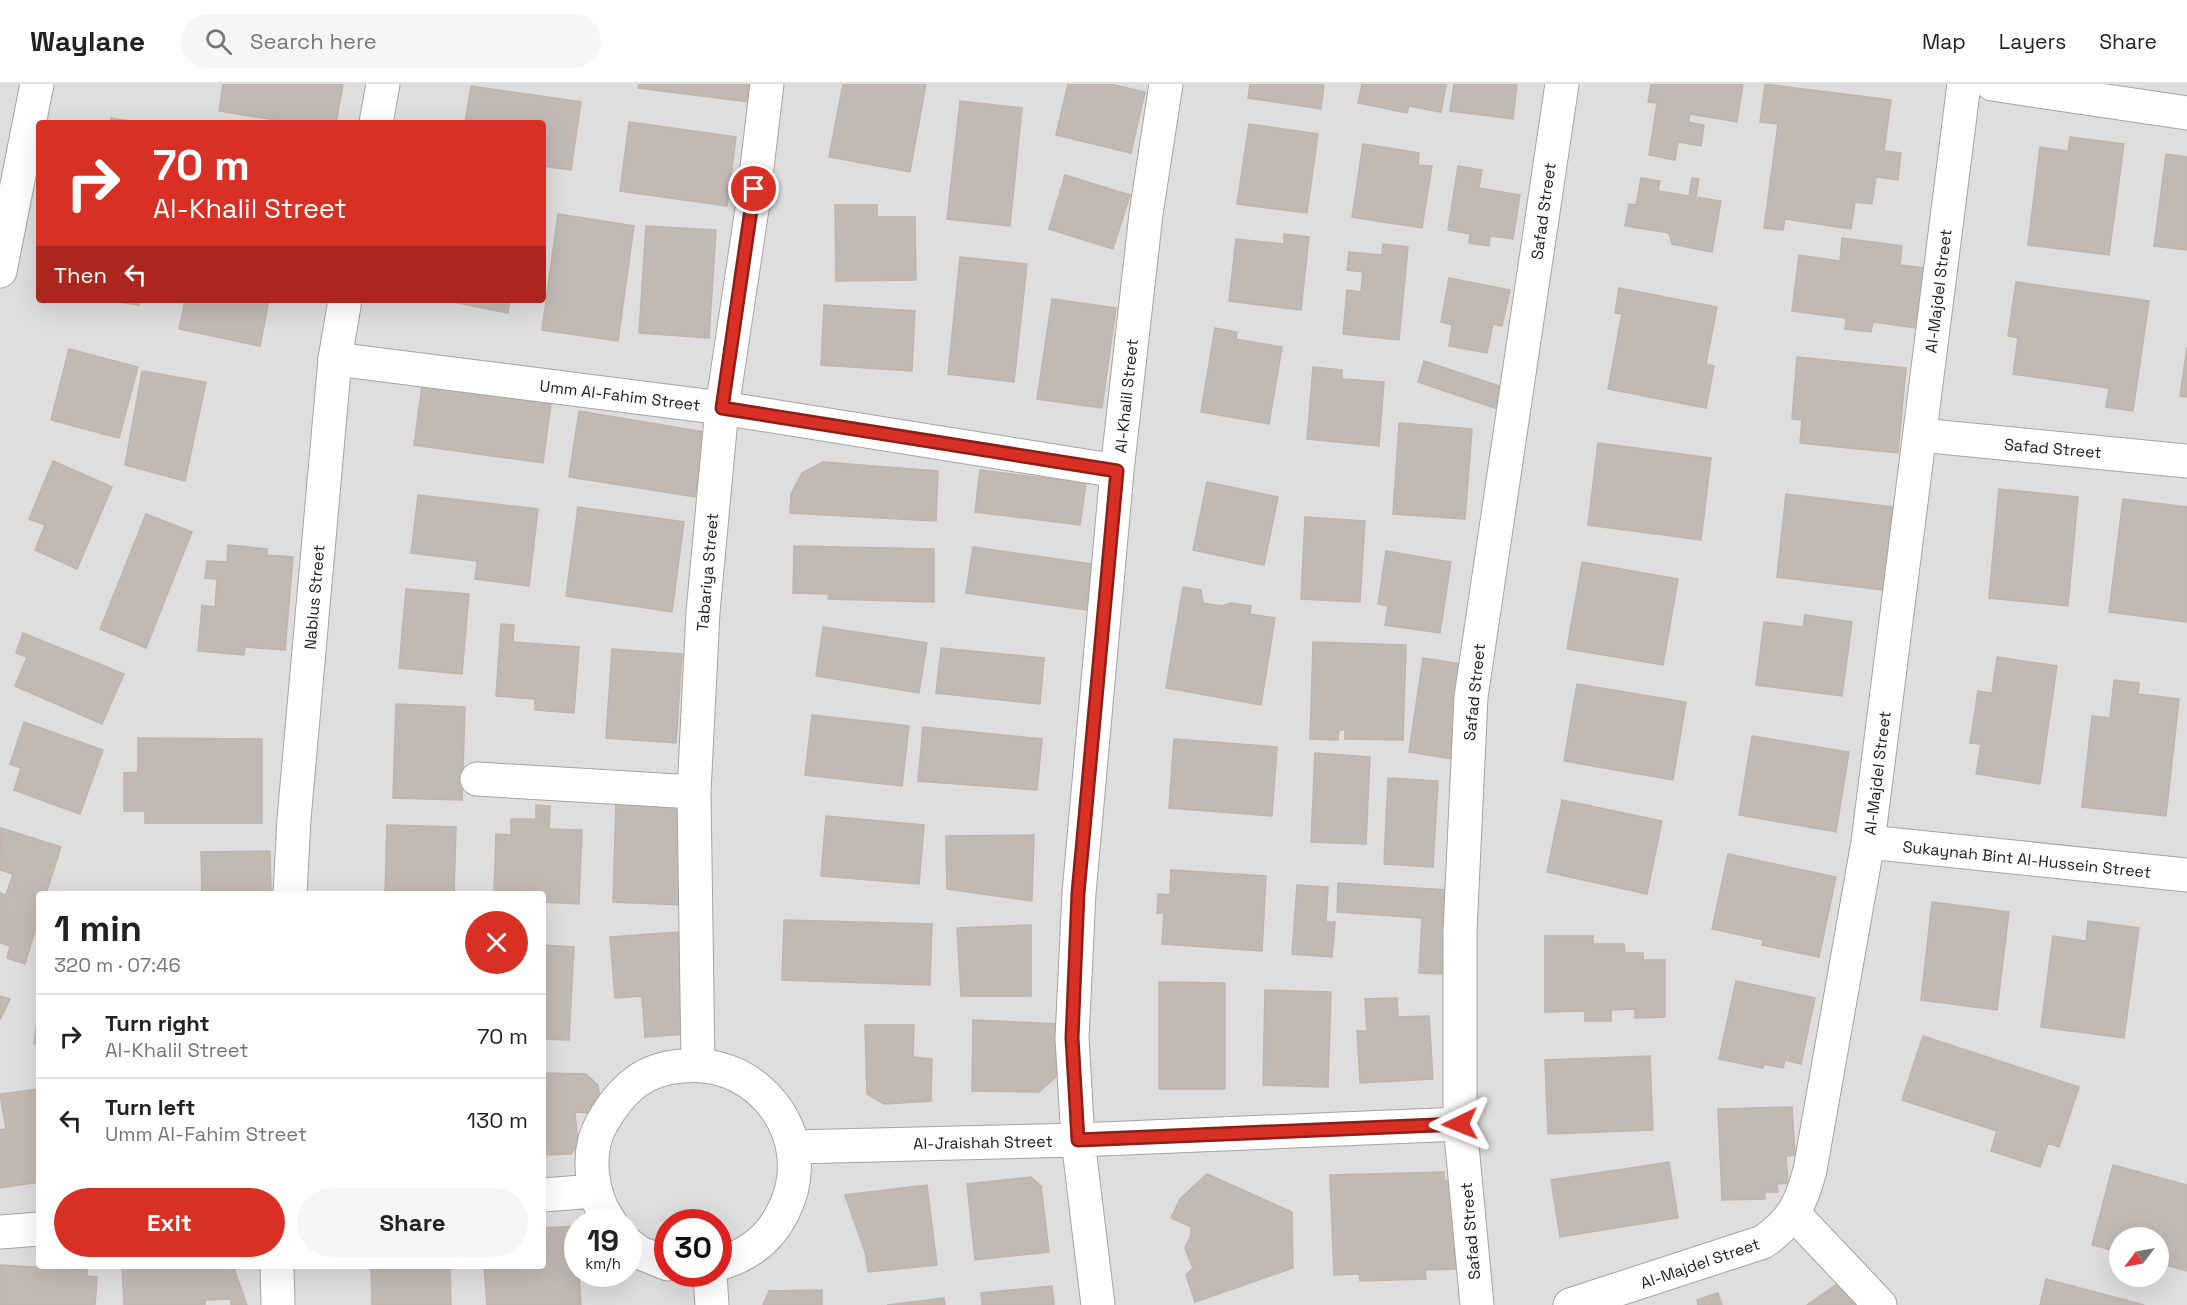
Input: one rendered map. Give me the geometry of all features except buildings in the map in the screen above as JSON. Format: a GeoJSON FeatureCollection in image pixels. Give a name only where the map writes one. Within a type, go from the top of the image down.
{"type":"FeatureCollection","features":[{"type":"Feature","properties":{"kind":"street"},"geometry":{"type":"LineString","coordinates":[[0,272],[4,228],[37,84]]}},
{"type":"Feature","properties":{"kind":"street"},"geometry":{"type":"LineString","coordinates":[[377,120],[383,84]]}},
{"type":"Feature","properties":{"kind":"street","name":"Tabariya Street"},"geometry":{"type":"LineString","coordinates":[[698,1064],[694,792],[703,612],[722,408],[752,209],[767,84]]}},
{"type":"Feature","properties":{"kind":"street","name":"Al-Khalil Street"},"geometry":{"type":"LineString","coordinates":[[1098,1305],[1078,1140],[1072,1038],[1078,893],[1117,471],[1146,213],[1166,84]]}},
{"type":"Feature","properties":{"kind":"street","name":"Safad Street"},"geometry":{"type":"LineString","coordinates":[[1477,1305],[1460,1124],[1460,931],[1471,697],[1562,84]]}},
{"type":"Feature","properties":{"kind":"street","name":"Al-Majdel Street"},"geometry":{"type":"LineString","coordinates":[[1570,1305],[1763,1242],[1780,1230],[1794,1214],[1803,1196],[1810,1170],[1868,842],[1964,84]]}},
{"type":"Feature","properties":{"kind":"street"},"geometry":{"type":"LineString","coordinates":[[1992,84],[2187,113]]}},
{"type":"Feature","properties":{"kind":"street","name":"Nablus Street"},"geometry":{"type":"LineString","coordinates":[[291,891],[294,819],[335,359],[344,303]]}},
{"type":"Feature","properties":{"kind":"street","name":"Umm Al-Fahim Street"},"geometry":{"type":"LineString","coordinates":[[335,359],[722,408],[1117,471]]}},
{"type":"Feature","properties":{"kind":"street","name":"Safad Street"},"geometry":{"type":"LineString","coordinates":[[1920,435],[2187,461]]}},
{"type":"Feature","properties":{"kind":"street"},"geometry":{"type":"LineString","coordinates":[[477,779],[694,792]]}},
{"type":"Feature","properties":{"kind":"street","name":"Sukaynah Bint Al-Hussein Street"},"geometry":{"type":"LineString","coordinates":[[1868,842],[2187,876]]}},
{"type":"Feature","properties":{"kind":"street"},"geometry":{"type":"LineString","coordinates":[[602,1209],[595,1191],[592,1160],[598,1129],[614,1102],[637,1080],[667,1067],[698,1064],[731,1072],[760,1089],[782,1115],[794,1147],[795,1174],[789,1201],[777,1225],[759,1245],[732,1260]]}},
{"type":"Feature","properties":{"kind":"street","name":"Al-Jraishah Street"},"geometry":{"type":"LineString","coordinates":[[794,1147],[1078,1140],[1460,1124]]}},
{"type":"Feature","properties":{"kind":"street"},"geometry":{"type":"LineString","coordinates":[[546,1196],[595,1191]]}},
{"type":"Feature","properties":{"kind":"street"},"geometry":{"type":"LineString","coordinates":[[1794,1214],[1880,1305]]}},
{"type":"Feature","properties":{"kind":"street"},"geometry":{"type":"LineString","coordinates":[[0,1232],[36,1230]]}},
{"type":"Feature","properties":{"kind":"street"},"geometry":{"type":"LineString","coordinates":[[277,1269],[278,1305]]}},
{"type":"Feature","properties":{"kind":"street"},"geometry":{"type":"LineString","coordinates":[[711,1287],[712,1305]]}},
{"type":"Feature","properties":{"kind":"shaded area"},"geometry":{"type":"Polygon","coordinates":[[[0,84],[2187,84],[2187,1305],[0,1305],[0,84]]]}},
{"type":"Feature","properties":{"kind":"route"},"geometry":{"type":"LineString","coordinates":[[754,189],[722,408],[1117,471],[1078,893],[1072,1038],[1078,1140],[1460,1124]]}}]}
